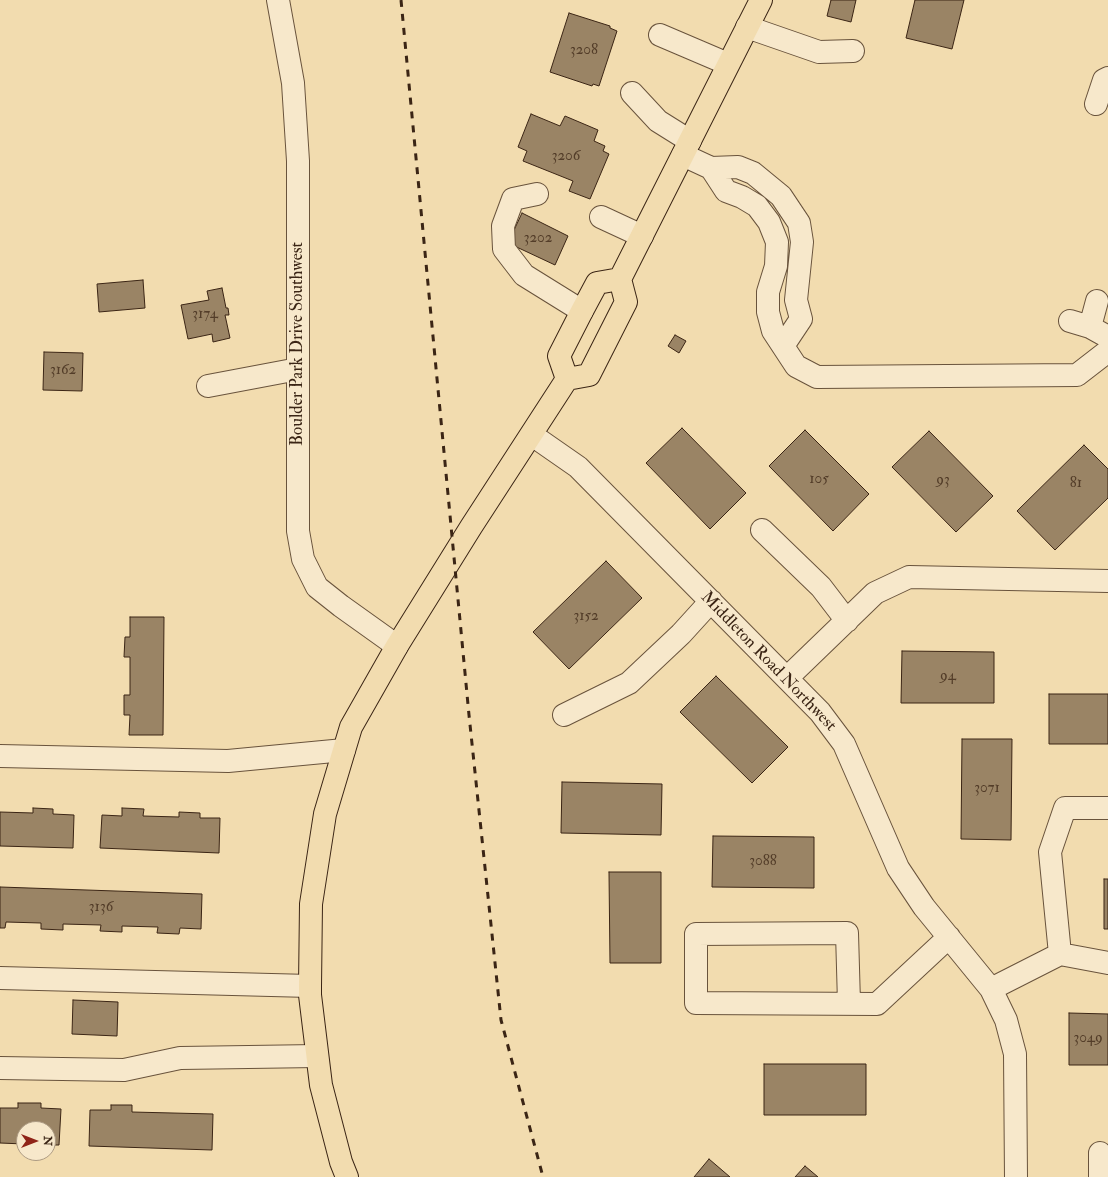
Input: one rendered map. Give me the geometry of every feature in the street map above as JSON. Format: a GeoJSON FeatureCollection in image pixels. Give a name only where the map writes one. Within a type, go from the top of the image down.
{"type":"FeatureCollection","features":[{"type":"Feature","properties":{"kind":"main road"},"geometry":{"type":"LineString","coordinates":[[347,1177],[341,1162],[321,1086],[310,986],[311,904],[325,814],[351,727],[397,646],[471,527],[567,379],[588,375],[626,302],[620,278],[761,0]]}},
{"type":"Feature","properties":{"kind":"main road"},"geometry":{"type":"LineString","coordinates":[[567,379],[558,356],[597,283],[620,278]]}},
{"type":"Feature","properties":{"kind":"street","name":"Boulder Park Drive Southwest"},"geometry":{"type":"LineString","coordinates":[[278,0],[293,83],[298,161],[298,531],[303,558],[317,587],[397,646]]}},
{"type":"Feature","properties":{"kind":"street"},"geometry":{"type":"LineString","coordinates":[[747,27],[819,52],[854,50]]}},
{"type":"Feature","properties":{"kind":"street"},"geometry":{"type":"LineString","coordinates":[[660,35],[728,64]]}},
{"type":"Feature","properties":{"kind":"street"},"geometry":{"type":"LineString","coordinates":[[1096,104],[1104,80],[1108,78]]}},
{"type":"Feature","properties":{"kind":"street"},"geometry":{"type":"LineString","coordinates":[[632,93],[658,121],[711,168],[726,191],[742,197],[757,206],[769,222],[777,242],[776,266],[768,292],[768,312],[773,331],[796,366],[817,377],[1077,374],[1108,352]]}},
{"type":"Feature","properties":{"kind":"street"},"geometry":{"type":"LineString","coordinates":[[711,168],[738,167],[753,173],[781,196],[799,223],[802,242],[796,300],[810,319],[783,346]]}},
{"type":"Feature","properties":{"kind":"street"},"geometry":{"type":"LineString","coordinates":[[537,194],[513,199],[503,226],[504,249],[524,275],[582,311]]}},
{"type":"Feature","properties":{"kind":"street"},"geometry":{"type":"LineString","coordinates":[[601,217],[642,236]]}},
{"type":"Feature","properties":{"kind":"street"},"geometry":{"type":"LineString","coordinates":[[1090,328],[1097,301]]}},
{"type":"Feature","properties":{"kind":"street"},"geometry":{"type":"LineString","coordinates":[[208,386],[298,369]]}},
{"type":"Feature","properties":{"kind":"street","name":"Middleton Road Northwest"},"geometry":{"type":"LineString","coordinates":[[532,435],[578,467],[820,712],[844,744],[898,868],[924,907],[991,989],[1006,1020],[1015,1054],[1016,1177]]}},
{"type":"Feature","properties":{"kind":"street"},"geometry":{"type":"LineString","coordinates":[[762,530],[821,587],[847,621]]}},
{"type":"Feature","properties":{"kind":"street"},"geometry":{"type":"LineString","coordinates":[[787,678],[875,593],[909,578],[1108,581]]}},
{"type":"Feature","properties":{"kind":"street"},"geometry":{"type":"LineString","coordinates":[[564,715],[629,683],[682,634],[711,601]]}},
{"type":"Feature","properties":{"kind":"street"},"geometry":{"type":"LineString","coordinates":[[0,756],[228,762],[344,750]]}},
{"type":"Feature","properties":{"kind":"street"},"geometry":{"type":"LineString","coordinates":[[1060,954],[1050,852],[1065,808],[1108,808]]}},
{"type":"Feature","properties":{"kind":"street"},"geometry":{"type":"LineString","coordinates":[[849,1003],[847,933],[696,934],[696,1003],[876,1004],[949,937]]}},
{"type":"Feature","properties":{"kind":"street"},"geometry":{"type":"LineString","coordinates":[[991,989],[1060,954],[1108,963]]}},
{"type":"Feature","properties":{"kind":"street"},"geometry":{"type":"LineString","coordinates":[[0,978],[310,986]]}},
{"type":"Feature","properties":{"kind":"street"},"geometry":{"type":"LineString","coordinates":[[0,1068],[124,1070],[180,1058],[317,1056]]}},
{"type":"Feature","properties":{"kind":"street"},"geometry":{"type":"LineString","coordinates":[[1100,1153],[1100,1177]]}},
{"type":"Feature","properties":{"kind":"building"},"geometry":{"type":"Polygon","coordinates":[[[831,0],[856,0],[851,22],[827,16],[831,0]]]}},
{"type":"Feature","properties":{"kind":"building"},"geometry":{"type":"Polygon","coordinates":[[[915,0],[964,0],[952,49],[906,38],[915,0]]]}},
{"type":"Feature","properties":{"kind":"building"},"geometry":{"type":"Polygon","coordinates":[[[569,13],[610,26],[610,28],[617,31],[599,86],[593,84],[592,86],[550,72],[569,13]]]}},
{"type":"Feature","properties":{"kind":"building"},"geometry":{"type":"Polygon","coordinates":[[[531,114],[560,126],[565,116],[598,130],[594,141],[605,146],[603,151],[609,154],[590,199],[569,191],[573,181],[523,161],[527,151],[518,147],[531,114]]]}},
{"type":"Feature","properties":{"kind":"building"},"geometry":{"type":"Polygon","coordinates":[[[522,213],[568,236],[555,265],[508,243],[522,213]]]}},
{"type":"Feature","properties":{"kind":"building"},"geometry":{"type":"Polygon","coordinates":[[[143,280],[145,308],[99,312],[97,284],[143,280]]]}},
{"type":"Feature","properties":{"kind":"building"},"geometry":{"type":"Polygon","coordinates":[[[222,288],[226,308],[228,308],[229,315],[225,315],[230,338],[213,342],[212,334],[188,339],[181,305],[209,300],[207,291],[222,288]]]}},
{"type":"Feature","properties":{"kind":"building"},"geometry":{"type":"Polygon","coordinates":[[[675,335],[686,341],[679,353],[668,346],[675,335]]]}},
{"type":"Feature","properties":{"kind":"building"},"geometry":{"type":"Polygon","coordinates":[[[44,352],[83,353],[82,391],[43,390],[44,352]]]}},
{"type":"Feature","properties":{"kind":"building"},"geometry":{"type":"Polygon","coordinates":[[[682,428],[746,493],[710,529],[646,463],[682,428]]]}},
{"type":"Feature","properties":{"kind":"building"},"geometry":{"type":"Polygon","coordinates":[[[805,430],[869,494],[833,531],[769,466],[805,430]]]}},
{"type":"Feature","properties":{"kind":"building"},"geometry":{"type":"Polygon","coordinates":[[[929,431],[993,496],[956,532],[892,467],[929,431]]]}},
{"type":"Feature","properties":{"kind":"building"},"geometry":{"type":"Polygon","coordinates":[[[1084,445],[1108,469],[1108,498],[1055,550],[1017,511],[1084,445]]]}},
{"type":"Feature","properties":{"kind":"building"},"geometry":{"type":"Polygon","coordinates":[[[606,561],[642,598],[569,669],[533,632],[606,561]]]}},
{"type":"Feature","properties":{"kind":"building"},"geometry":{"type":"Polygon","coordinates":[[[130,617],[164,617],[163,735],[129,735],[130,715],[124,715],[124,695],[130,695],[130,657],[124,657],[125,637],[130,637],[130,617]]]}},
{"type":"Feature","properties":{"kind":"building"},"geometry":{"type":"Polygon","coordinates":[[[902,651],[994,652],[994,703],[901,703],[902,651]]]}},
{"type":"Feature","properties":{"kind":"building"},"geometry":{"type":"Polygon","coordinates":[[[716,676],[788,747],[752,783],[680,712],[716,676]]]}},
{"type":"Feature","properties":{"kind":"building"},"geometry":{"type":"Polygon","coordinates":[[[1049,694],[1108,694],[1108,744],[1049,744],[1049,694]]]}},
{"type":"Feature","properties":{"kind":"building"},"geometry":{"type":"Polygon","coordinates":[[[962,739],[1012,739],[1011,840],[961,839],[962,739]]]}},
{"type":"Feature","properties":{"kind":"building"},"geometry":{"type":"Polygon","coordinates":[[[562,782],[662,784],[661,835],[561,833],[562,782]]]}},
{"type":"Feature","properties":{"kind":"building"},"geometry":{"type":"Polygon","coordinates":[[[33,808],[53,809],[53,814],[74,815],[73,848],[0,846],[0,812],[33,813],[33,808]]]}},
{"type":"Feature","properties":{"kind":"building"},"geometry":{"type":"Polygon","coordinates":[[[122,808],[144,809],[143,816],[179,817],[179,812],[200,813],[200,818],[220,818],[219,853],[100,848],[102,815],[122,816],[122,808]]]}},
{"type":"Feature","properties":{"kind":"building"},"geometry":{"type":"Polygon","coordinates":[[[713,836],[814,837],[814,888],[712,887],[713,836]]]}},
{"type":"Feature","properties":{"kind":"building"},"geometry":{"type":"Polygon","coordinates":[[[609,872],[661,872],[661,963],[610,963],[609,872]]]}},
{"type":"Feature","properties":{"kind":"building"},"geometry":{"type":"Polygon","coordinates":[[[1104,879],[1108,879],[1108,929],[1104,929],[1104,879]]]}},
{"type":"Feature","properties":{"kind":"building"},"geometry":{"type":"Polygon","coordinates":[[[0,887],[202,894],[201,929],[180,928],[179,934],[157,933],[158,927],[122,926],[122,932],[100,931],[101,925],[63,924],[63,930],[41,929],[41,923],[6,922],[5,928],[0,928],[0,887]]]}},
{"type":"Feature","properties":{"kind":"building"},"geometry":{"type":"Polygon","coordinates":[[[73,1000],[118,1002],[117,1036],[72,1034],[73,1000]]]}},
{"type":"Feature","properties":{"kind":"building"},"geometry":{"type":"Polygon","coordinates":[[[1069,1013],[1108,1014],[1108,1065],[1069,1065],[1069,1013]]]}},
{"type":"Feature","properties":{"kind":"building"},"geometry":{"type":"Polygon","coordinates":[[[764,1064],[866,1064],[866,1115],[764,1115],[764,1064]]]}},
{"type":"Feature","properties":{"kind":"building"},"geometry":{"type":"Polygon","coordinates":[[[18,1103],[41,1103],[41,1108],[61,1109],[59,1145],[56,1145],[56,1121],[16,1121],[16,1144],[0,1143],[0,1108],[18,1108],[18,1103]]]}},
{"type":"Feature","properties":{"kind":"building"},"geometry":{"type":"Polygon","coordinates":[[[111,1105],[132,1105],[132,1112],[213,1114],[212,1150],[89,1146],[90,1110],[111,1110],[111,1105]]]}},
{"type":"Feature","properties":{"kind":"building"},"geometry":{"type":"Polygon","coordinates":[[[709,1159],[730,1177],[694,1177],[709,1159]]]}},
{"type":"Feature","properties":{"kind":"building"},"geometry":{"type":"Polygon","coordinates":[[[805,1166],[818,1177],[795,1177],[805,1166]]]}},
{"type":"Feature","properties":{"kind":"railway"},"geometry":{"type":"LineString","coordinates":[[401,0],[469,715],[501,1020],[543,1177]]}}]}
